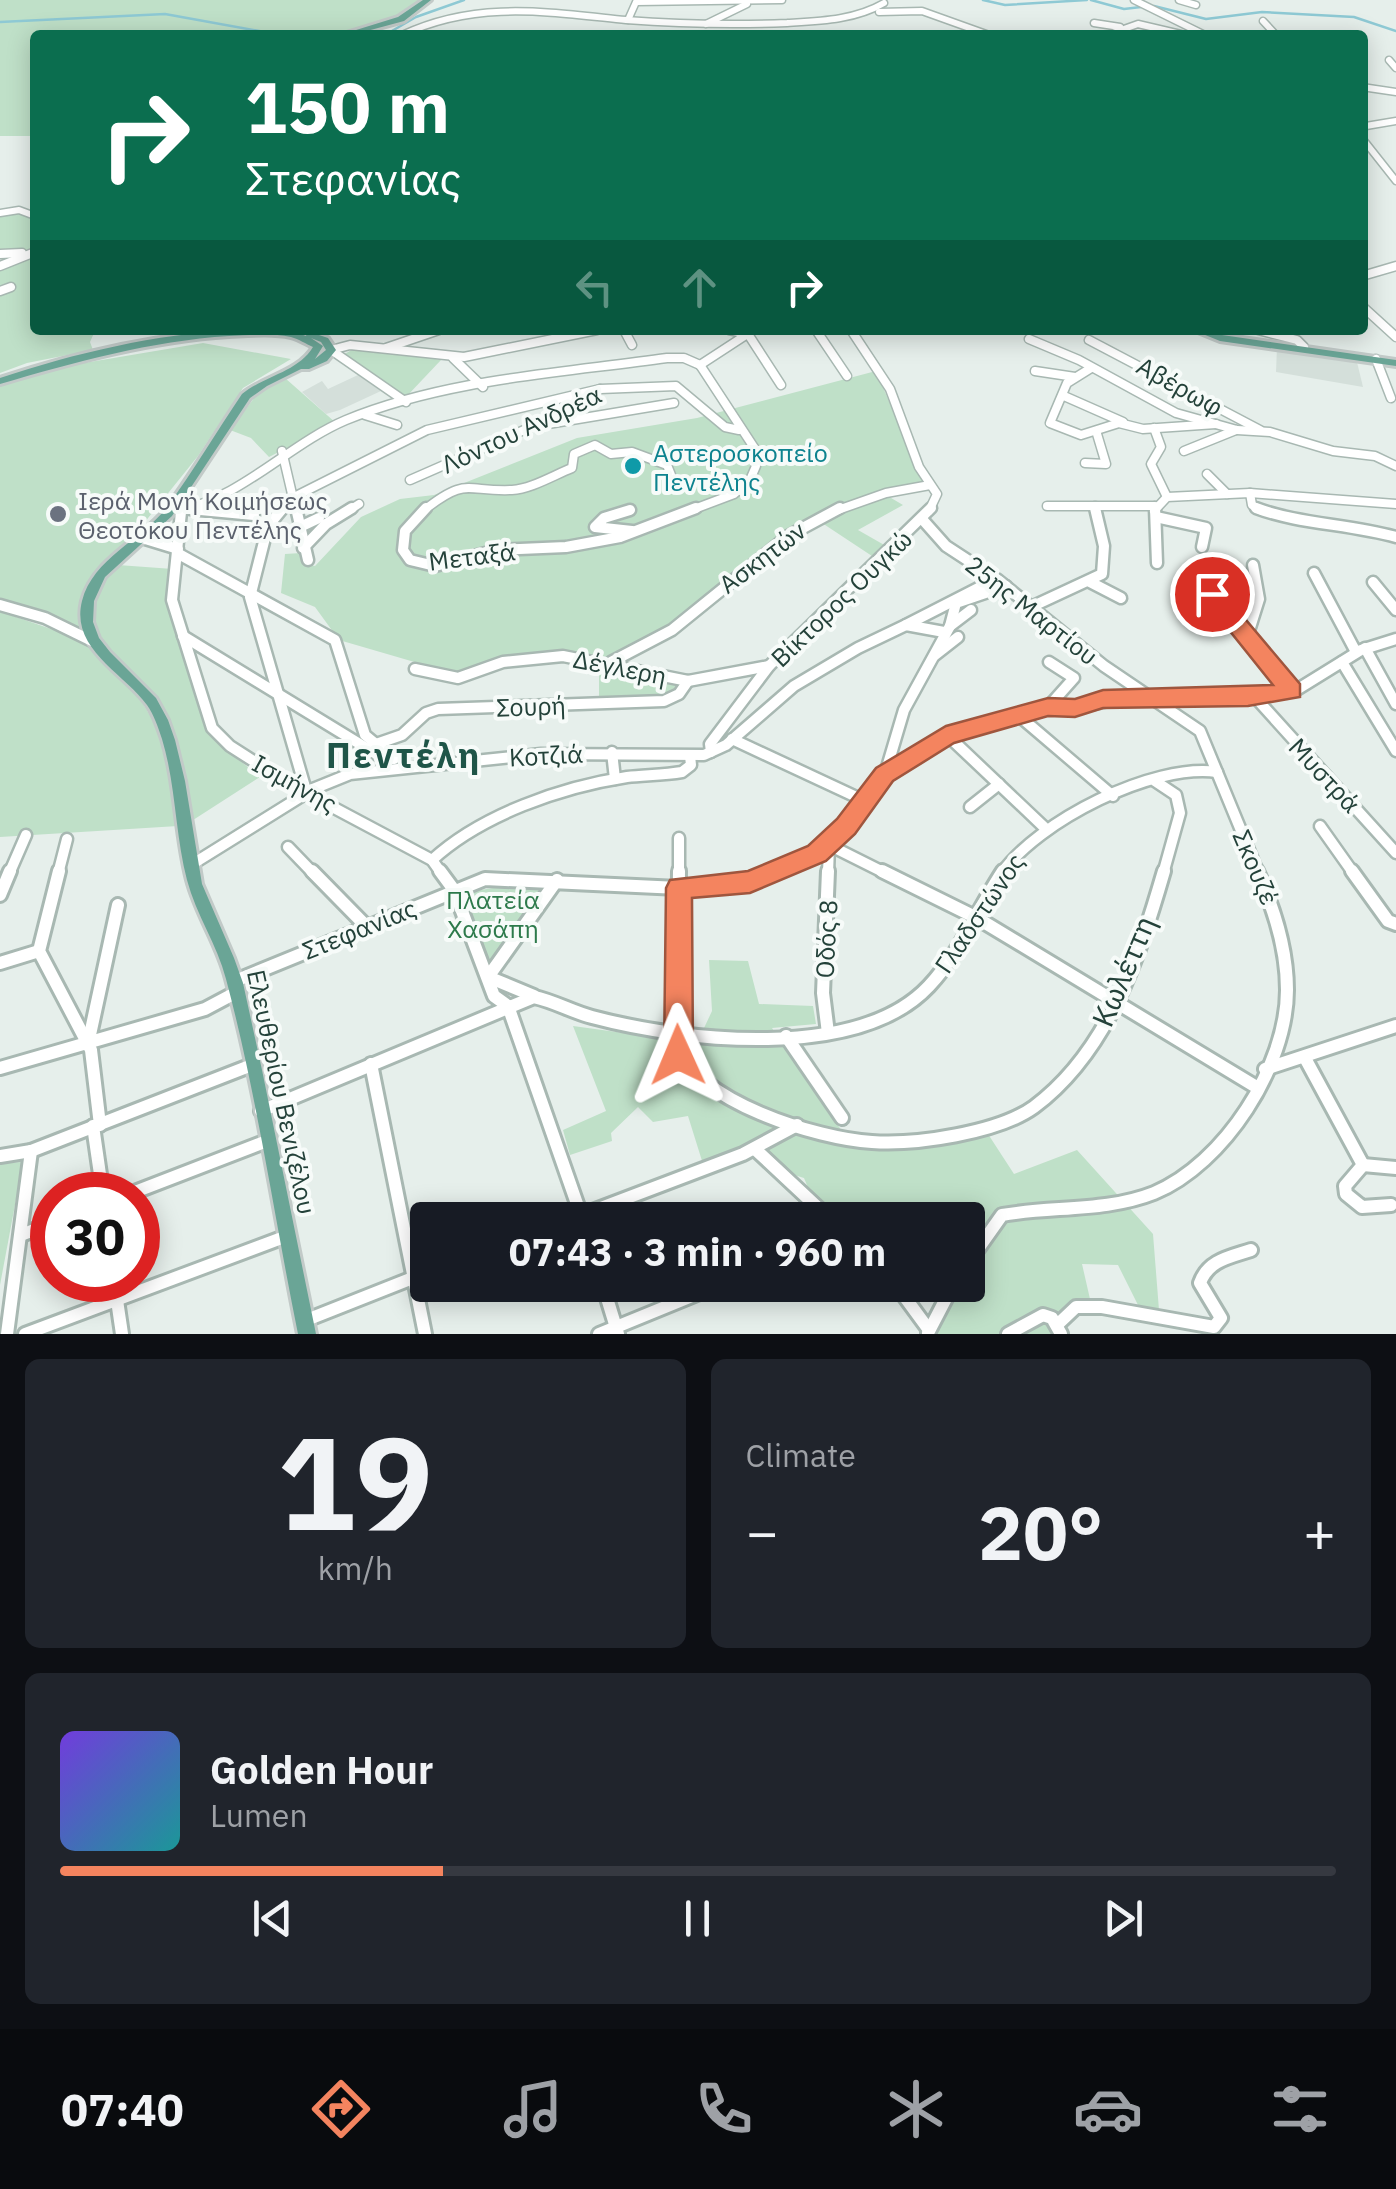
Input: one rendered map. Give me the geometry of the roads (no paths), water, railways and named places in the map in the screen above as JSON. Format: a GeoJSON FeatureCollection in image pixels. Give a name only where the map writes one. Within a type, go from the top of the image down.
{"type":"FeatureCollection","features":[{"type":"Feature","properties":{"kind":"main road"},"geometry":{"type":"LineString","coordinates":[[362,30],[401,19],[428,0]]}},
{"type":"Feature","properties":{"kind":"main road"},"geometry":{"type":"LineString","coordinates":[[0,380],[54,364],[193,335]]}},
{"type":"Feature","properties":{"kind":"main road"},"geometry":{"type":"LineString","coordinates":[[292,335],[313,340],[317,356]]}},
{"type":"Feature","properties":{"kind":"main road"},"geometry":{"type":"LineString","coordinates":[[320,335],[336,354]]}},
{"type":"Feature","properties":{"kind":"main road"},"geometry":{"type":"LineString","coordinates":[[1214,335],[1396,363]]}},
{"type":"Feature","properties":{"kind":"main road"},"geometry":{"type":"LineString","coordinates":[[92,641],[93,588],[105,570],[181,509],[242,401],[255,386],[282,372],[317,356],[336,354]]}},
{"type":"Feature","properties":{"kind":"main road","name":"Ελευθερίου Βενιζέλου"},"geometry":{"type":"LineString","coordinates":[[92,641],[148,698],[162,721],[182,792],[191,865],[236,986],[305,1330]]}},
{"type":"Feature","properties":{"kind":"street"},"geometry":{"type":"LineString","coordinates":[[628,20],[632,3],[782,0]]}},
{"type":"Feature","properties":{"kind":"street"},"geometry":{"type":"LineString","coordinates":[[1179,0],[1196,5]]}},
{"type":"Feature","properties":{"kind":"street"},"geometry":{"type":"LineString","coordinates":[[706,24],[756,1]]}},
{"type":"Feature","properties":{"kind":"street"},"geometry":{"type":"LineString","coordinates":[[873,14],[884,3]]}},
{"type":"Feature","properties":{"kind":"street"},"geometry":{"type":"LineString","coordinates":[[412,30],[445,13],[496,4],[564,7],[628,20],[706,24],[873,14],[894,9],[922,11],[975,30]]}},
{"type":"Feature","properties":{"kind":"street"},"geometry":{"type":"LineString","coordinates":[[1140,4],[1195,30]]}},
{"type":"Feature","properties":{"kind":"street"},"geometry":{"type":"LineString","coordinates":[[1094,22],[1120,27],[1138,24],[1163,30]]}},
{"type":"Feature","properties":{"kind":"street"},"geometry":{"type":"LineString","coordinates":[[1262,22],[1271,30]]}},
{"type":"Feature","properties":{"kind":"street"},"geometry":{"type":"LineString","coordinates":[[1136,30],[1138,24]]}},
{"type":"Feature","properties":{"kind":"street"},"geometry":{"type":"LineString","coordinates":[[1115,30],[1120,27]]}},
{"type":"Feature","properties":{"kind":"street"},"geometry":{"type":"LineString","coordinates":[[1389,60],[1396,68]]}},
{"type":"Feature","properties":{"kind":"street"},"geometry":{"type":"LineString","coordinates":[[1368,88],[1396,92]]}},
{"type":"Feature","properties":{"kind":"street"},"geometry":{"type":"LineString","coordinates":[[1368,126],[1396,121]]}},
{"type":"Feature","properties":{"kind":"street"},"geometry":{"type":"LineString","coordinates":[[1368,146],[1396,181]]}},
{"type":"Feature","properties":{"kind":"street"},"geometry":{"type":"LineString","coordinates":[[0,213],[19,210],[30,214]]}},
{"type":"Feature","properties":{"kind":"street"},"geometry":{"type":"LineString","coordinates":[[0,254],[30,252]]}},
{"type":"Feature","properties":{"kind":"street"},"geometry":{"type":"LineString","coordinates":[[0,266],[30,254]]}},
{"type":"Feature","properties":{"kind":"street"},"geometry":{"type":"LineString","coordinates":[[1368,274],[1396,266]]}},
{"type":"Feature","properties":{"kind":"street"},"geometry":{"type":"LineString","coordinates":[[0,291],[11,287]]}},
{"type":"Feature","properties":{"kind":"street"},"geometry":{"type":"LineString","coordinates":[[1368,311],[1396,337]]}},
{"type":"Feature","properties":{"kind":"street"},"geometry":{"type":"LineString","coordinates":[[386,348],[424,335]]}},
{"type":"Feature","properties":{"kind":"street"},"geometry":{"type":"LineString","coordinates":[[527,335],[533,343]]}},
{"type":"Feature","properties":{"kind":"street"},"geometry":{"type":"LineString","coordinates":[[336,354],[360,345],[452,357],[572,335]]}},
{"type":"Feature","properties":{"kind":"street"},"geometry":{"type":"LineString","coordinates":[[627,335],[632,345]]}},
{"type":"Feature","properties":{"kind":"street"},"geometry":{"type":"LineString","coordinates":[[700,365],[746,335]]}},
{"type":"Feature","properties":{"kind":"street"},"geometry":{"type":"LineString","coordinates":[[753,335],[781,385]]}},
{"type":"Feature","properties":{"kind":"street"},"geometry":{"type":"LineString","coordinates":[[819,335],[847,376]]}},
{"type":"Feature","properties":{"kind":"street"},"geometry":{"type":"LineString","coordinates":[[854,335],[890,390],[933,490]]}},
{"type":"Feature","properties":{"kind":"street"},"geometry":{"type":"LineString","coordinates":[[1276,335],[1300,342],[1304,347]]}},
{"type":"Feature","properties":{"kind":"street"},"geometry":{"type":"LineString","coordinates":[[1029,339],[1196,423]]}},
{"type":"Feature","properties":{"kind":"street","name":"Αβέρωφ"},"geometry":{"type":"LineString","coordinates":[[1089,340],[1270,432]]}},
{"type":"Feature","properties":{"kind":"street"},"geometry":{"type":"LineString","coordinates":[[336,354],[406,402]]}},
{"type":"Feature","properties":{"kind":"street"},"geometry":{"type":"LineString","coordinates":[[452,357],[483,387]]}},
{"type":"Feature","properties":{"kind":"street"},"geometry":{"type":"LineString","coordinates":[[181,509],[282,451],[364,415],[406,402],[483,387],[667,358],[684,358],[700,365],[739,430]]}},
{"type":"Feature","properties":{"kind":"street"},"geometry":{"type":"LineString","coordinates":[[1376,359],[1391,398]]}},
{"type":"Feature","properties":{"kind":"street"},"geometry":{"type":"LineString","coordinates":[[1092,368],[1067,383],[1050,422],[1052,427],[1077,435],[1097,434],[1124,423]]}},
{"type":"Feature","properties":{"kind":"street"},"geometry":{"type":"LineString","coordinates":[[1035,371],[1076,377]]}},
{"type":"Feature","properties":{"kind":"street","name":"Λόντου Ανδρέα"},"geometry":{"type":"LineString","coordinates":[[410,480],[600,390],[676,386],[698,400],[728,429],[739,430]]}},
{"type":"Feature","properties":{"kind":"street"},"geometry":{"type":"LineString","coordinates":[[308,794],[250,597],[264,536],[292,498],[345,466],[427,430],[600,390]]}},
{"type":"Feature","properties":{"kind":"street"},"geometry":{"type":"LineString","coordinates":[[1064,396],[1124,423],[1154,428],[1168,424],[1217,424],[1270,432],[1333,451],[1375,456],[1396,466]]}},
{"type":"Feature","properties":{"kind":"street"},"geometry":{"type":"LineString","coordinates":[[531,426],[674,403]]}},
{"type":"Feature","properties":{"kind":"street"},"geometry":{"type":"LineString","coordinates":[[364,415],[397,425]]}},
{"type":"Feature","properties":{"kind":"street"},"geometry":{"type":"LineString","coordinates":[[1154,428],[1161,447],[1150,464],[1166,497]]}},
{"type":"Feature","properties":{"kind":"street","name":"Μεταξά"},"geometry":{"type":"LineString","coordinates":[[671,476],[664,463],[588,446],[574,454],[572,468],[514,490],[470,485],[442,495],[414,518],[402,542],[410,560],[435,566],[496,550],[566,547],[634,532],[744,488],[757,458],[752,444],[739,430]]}},
{"type":"Feature","properties":{"kind":"street"},"geometry":{"type":"LineString","coordinates":[[1184,452],[1237,430]]}},
{"type":"Feature","properties":{"kind":"street"},"geometry":{"type":"LineString","coordinates":[[1084,462],[1106,464],[1097,434]]}},
{"type":"Feature","properties":{"kind":"street"},"geometry":{"type":"LineString","coordinates":[[282,451],[308,560]]}},
{"type":"Feature","properties":{"kind":"street"},"geometry":{"type":"LineString","coordinates":[[1207,474],[1227,494]]}},
{"type":"Feature","properties":{"kind":"street","name":"Βίκτορος Ουγκώ"},"geometry":{"type":"LineString","coordinates":[[711,752],[710,744],[769,666],[936,504],[933,490]]}},
{"type":"Feature","properties":{"kind":"street","name":"Ασκητών"},"geometry":{"type":"LineString","coordinates":[[611,662],[671,630],[763,551],[802,524],[847,505],[933,490]]}},
{"type":"Feature","properties":{"kind":"street"},"geometry":{"type":"LineString","coordinates":[[1250,494],[1252,505],[1258,510],[1313,522],[1346,523],[1396,537]]}},
{"type":"Feature","properties":{"kind":"street"},"geometry":{"type":"LineString","coordinates":[[1157,563],[1155,511],[1166,497],[1250,494],[1367,506],[1396,504]]}},
{"type":"Feature","properties":{"kind":"street"},"geometry":{"type":"LineString","coordinates":[[303,548],[326,524],[359,504]]}},
{"type":"Feature","properties":{"kind":"street"},"geometry":{"type":"LineString","coordinates":[[1047,506],[1155,511],[1206,528],[1202,547]]}},
{"type":"Feature","properties":{"kind":"street"},"geometry":{"type":"LineString","coordinates":[[1032,606],[1102,574],[1106,561],[1095,507]]}},
{"type":"Feature","properties":{"kind":"street"},"geometry":{"type":"LineString","coordinates":[[181,509],[254,515]]}},
{"type":"Feature","properties":{"kind":"street","name":"Ισμήνης"},"geometry":{"type":"LineString","coordinates":[[181,509],[172,600],[218,736],[308,794],[432,860],[454,890],[494,996],[508,1006],[573,1202]]}},
{"type":"Feature","properties":{"kind":"street"},"geometry":{"type":"LineString","coordinates":[[630,510],[604,518],[595,527],[634,532]]}},
{"type":"Feature","properties":{"kind":"street"},"geometry":{"type":"LineString","coordinates":[[300,528],[319,518]]}},
{"type":"Feature","properties":{"kind":"street","name":"25ης Μαρτίου"},"geometry":{"type":"LineString","coordinates":[[922,519],[940,540],[1001,582],[1147,697]]}},
{"type":"Feature","properties":{"kind":"street"},"geometry":{"type":"LineString","coordinates":[[142,538],[178,551],[250,597],[336,640],[365,735],[399,762]]}},
{"type":"Feature","properties":{"kind":"street"},"geometry":{"type":"LineString","coordinates":[[1248,634],[1258,598],[1253,565]]}},
{"type":"Feature","properties":{"kind":"street"},"geometry":{"type":"LineString","coordinates":[[1314,572],[1396,704]]}},
{"type":"Feature","properties":{"kind":"street","name":"Κοτζιά"},"geometry":{"type":"LineString","coordinates":[[182,635],[380,757],[399,762],[612,752],[690,756],[711,752],[732,739],[809,676],[906,625],[1001,582]]}},
{"type":"Feature","properties":{"kind":"street"},"geometry":{"type":"LineString","coordinates":[[1090,582],[1121,598]]}},
{"type":"Feature","properties":{"kind":"street"},"geometry":{"type":"LineString","coordinates":[[1372,582],[1396,610]]}},
{"type":"Feature","properties":{"kind":"street"},"geometry":{"type":"LineString","coordinates":[[1182,610],[1214,595],[1292,691]]}},
{"type":"Feature","properties":{"kind":"street"},"geometry":{"type":"LineString","coordinates":[[947,629],[956,604]]}},
{"type":"Feature","properties":{"kind":"street"},"geometry":{"type":"LineString","coordinates":[[0,605],[45,618],[92,641]]}},
{"type":"Feature","properties":{"kind":"street"},"geometry":{"type":"LineString","coordinates":[[906,625],[947,629],[971,610]]}},
{"type":"Feature","properties":{"kind":"street","name":"Στεφανίας"},"geometry":{"type":"LineString","coordinates":[[0,1068],[204,1009],[236,986],[366,926],[485,879],[679,888],[750,882],[797,864],[829,845],[885,774],[904,710],[947,629]]}},
{"type":"Feature","properties":{"kind":"street"},"geometry":{"type":"LineString","coordinates":[[930,658],[958,637]]}},
{"type":"Feature","properties":{"kind":"street"},"geometry":{"type":"LineString","coordinates":[[885,774],[946,735],[1048,707],[1075,708],[1103,699],[1254,696],[1292,691],[1361,650],[1396,639]]}},
{"type":"Feature","properties":{"kind":"street","name":"Δέγλερη"},"geometry":{"type":"LineString","coordinates":[[415,669],[458,678],[497,663],[563,656],[611,662],[688,681],[769,666]]}},
{"type":"Feature","properties":{"kind":"street"},"geometry":{"type":"LineString","coordinates":[[1048,707],[1064,694],[1074,678],[1049,662]]}},
{"type":"Feature","properties":{"kind":"street"},"geometry":{"type":"LineString","coordinates":[[1342,662],[1396,751]]}},
{"type":"Feature","properties":{"kind":"street","name":"Σουρή"},"geometry":{"type":"LineString","coordinates":[[376,744],[402,735],[422,716],[438,709],[664,701],[679,694],[688,681]]}},
{"type":"Feature","properties":{"kind":"street","name":"Μυστρά"},"geometry":{"type":"LineString","coordinates":[[1254,696],[1394,846]]}},
{"type":"Feature","properties":{"kind":"street","name":"Σκουζέ"},"geometry":{"type":"LineString","coordinates":[[985,1239],[1001,1217],[1086,1209],[1156,1192],[1176,1182],[1209,1153],[1258,1088],[1288,1001],[1287,959],[1256,861],[1225,799],[1216,757],[1194,725],[1147,697]]}},
{"type":"Feature","properties":{"kind":"street"},"geometry":{"type":"LineString","coordinates":[[1018,715],[1112,796]]}},
{"type":"Feature","properties":{"kind":"street"},"geometry":{"type":"LineString","coordinates":[[946,735],[1045,828]]}},
{"type":"Feature","properties":{"kind":"street"},"geometry":{"type":"LineString","coordinates":[[732,739],[865,801]]}},
{"type":"Feature","properties":{"kind":"street"},"geometry":{"type":"LineString","coordinates":[[612,752],[615,779]]}},
{"type":"Feature","properties":{"kind":"street"},"geometry":{"type":"LineString","coordinates":[[432,860],[448,843],[498,820],[615,779],[682,772],[691,765],[690,756]]}},
{"type":"Feature","properties":{"kind":"street"},"geometry":{"type":"LineString","coordinates":[[191,865],[308,794],[350,774],[399,762]]}},
{"type":"Feature","properties":{"kind":"street","name":"Γλαδστώνος"},"geometry":{"type":"LineString","coordinates":[[488,977],[593,1018],[678,1030],[786,1036],[828,1033],[875,1021],[913,1000],[944,968],[1022,847],[1045,828],[1083,806],[1192,768],[1217,772]]}},
{"type":"Feature","properties":{"kind":"street","name":"Κωλέττη"},"geometry":{"type":"LineString","coordinates":[[678,1030],[678,1055],[686,1068],[735,1098],[796,1126],[860,1143],[891,1144],[1000,1123],[1031,1109],[1053,1090],[1116,1002],[1180,814],[1176,795],[1154,781]]}},
{"type":"Feature","properties":{"kind":"street"},"geometry":{"type":"LineString","coordinates":[[970,807],[999,784]]}},
{"type":"Feature","properties":{"kind":"street"},"geometry":{"type":"LineString","coordinates":[[1320,826],[1388,921],[1396,924]]}},
{"type":"Feature","properties":{"kind":"street"},"geometry":{"type":"LineString","coordinates":[[0,896],[26,835]]}},
{"type":"Feature","properties":{"kind":"street"},"geometry":{"type":"LineString","coordinates":[[678,1030],[679,838]]}},
{"type":"Feature","properties":{"kind":"street"},"geometry":{"type":"LineString","coordinates":[[67,839],[40,952],[88,1044]]}},
{"type":"Feature","properties":{"kind":"street"},"geometry":{"type":"LineString","coordinates":[[829,845],[976,918],[1258,1088]]}},
{"type":"Feature","properties":{"kind":"street","name":"Οδός 8"},"geometry":{"type":"LineString","coordinates":[[828,1033],[823,993],[829,845]]}},
{"type":"Feature","properties":{"kind":"street"},"geometry":{"type":"LineString","coordinates":[[288,848],[366,926]]}},
{"type":"Feature","properties":{"kind":"street"},"geometry":{"type":"LineString","coordinates":[[488,977],[558,880]]}},
{"type":"Feature","properties":{"kind":"street"},"geometry":{"type":"LineString","coordinates":[[101,1172],[88,1044],[118,905]]}},
{"type":"Feature","properties":{"kind":"street"},"geometry":{"type":"LineString","coordinates":[[1,962],[40,952]]}},
{"type":"Feature","properties":{"kind":"street"},"geometry":{"type":"LineString","coordinates":[[261,1111],[534,996]]}},
{"type":"Feature","properties":{"kind":"street"},"geometry":{"type":"LineString","coordinates":[[1266,1070],[1396,1026]]}},
{"type":"Feature","properties":{"kind":"street"},"geometry":{"type":"LineString","coordinates":[[786,1036],[842,1118]]}},
{"type":"Feature","properties":{"kind":"street"},"geometry":{"type":"LineString","coordinates":[[1306,1058],[1363,1165]]}},
{"type":"Feature","properties":{"kind":"street"},"geometry":{"type":"LineString","coordinates":[[370,1064],[410,1232]]}},
{"type":"Feature","properties":{"kind":"street"},"geometry":{"type":"LineString","coordinates":[[0,1156],[32,1150],[252,1065]]}},
{"type":"Feature","properties":{"kind":"street"},"geometry":{"type":"LineString","coordinates":[[619,1202],[754,1149],[796,1126]]}},
{"type":"Feature","properties":{"kind":"street"},"geometry":{"type":"LineString","coordinates":[[160,1182],[267,1140]]}},
{"type":"Feature","properties":{"kind":"street"},"geometry":{"type":"LineString","coordinates":[[754,1149],[811,1202]]}},
{"type":"Feature","properties":{"kind":"street"},"geometry":{"type":"LineString","coordinates":[[6,1334],[32,1150]]}},
{"type":"Feature","properties":{"kind":"street"},"geometry":{"type":"LineString","coordinates":[[1363,1165],[1396,1168]]}},
{"type":"Feature","properties":{"kind":"street"},"geometry":{"type":"LineString","coordinates":[[1363,1165],[1344,1186],[1346,1194],[1362,1207],[1391,1205]]}},
{"type":"Feature","properties":{"kind":"street"},"geometry":{"type":"LineString","coordinates":[[20,1235],[30,1231]]}},
{"type":"Feature","properties":{"kind":"street"},"geometry":{"type":"LineString","coordinates":[[160,1283],[287,1236]]}},
{"type":"Feature","properties":{"kind":"street"},"geometry":{"type":"LineString","coordinates":[[1008,1334],[1043,1315],[1059,1329],[1076,1307],[1214,1327],[1221,1318],[1200,1283],[1202,1272],[1210,1264],[1251,1250]]}},
{"type":"Feature","properties":{"kind":"street"},"geometry":{"type":"LineString","coordinates":[[305,1330],[410,1279]]}},
{"type":"Feature","properties":{"kind":"street"},"geometry":{"type":"LineString","coordinates":[[25,1334],[109,1302]]}},
{"type":"Feature","properties":{"kind":"street"},"geometry":{"type":"LineString","coordinates":[[117,1302],[122,1334]]}},
{"type":"Feature","properties":{"kind":"street"},"geometry":{"type":"LineString","coordinates":[[422,1302],[425,1334]]}},
{"type":"Feature","properties":{"kind":"street"},"geometry":{"type":"LineString","coordinates":[[608,1302],[617,1330]]}},
{"type":"Feature","properties":{"kind":"street"},"geometry":{"type":"LineString","coordinates":[[599,1334],[680,1302]]}},
{"type":"Feature","properties":{"kind":"street"},"geometry":{"type":"LineString","coordinates":[[908,1302],[928,1332],[944,1302]]}},
{"type":"Feature","properties":{"kind":"waterway"},"geometry":{"type":"LineString","coordinates":[[394,30],[416,17],[464,0]]}},
{"type":"Feature","properties":{"kind":"waterway"},"geometry":{"type":"LineString","coordinates":[[983,0],[1005,5],[1087,0]]}},
{"type":"Feature","properties":{"kind":"waterway"},"geometry":{"type":"LineString","coordinates":[[1091,0],[1124,9],[1141,7]]}},
{"type":"Feature","properties":{"kind":"waterway"},"geometry":{"type":"LineString","coordinates":[[1154,6],[1206,19],[1262,12],[1354,17],[1396,31]]}},
{"type":"Feature","properties":{"kind":"waterway"},"geometry":{"type":"LineString","coordinates":[[0,22],[165,14],[253,30]]}},
{"type":"Feature","properties":{"kind":"place","name":"Αστεροσκοπείο Πεντέλης"},"geometry":{"type":"Point","coordinates":[633,466]}},
{"type":"Feature","properties":{"kind":"place","name":"Ιερά Μονή Κοιμήσεως Θεοτόκου Πεντέλης"},"geometry":{"type":"Point","coordinates":[58,514]}},
{"type":"Feature","properties":{"kind":"district","name":"Πεντέλη"},"geometry":{"type":"Point","coordinates":[404,755]}},
{"type":"Feature","properties":{"kind":"park label","name":"Πλατεία Χασάπη"},"geometry":{"type":"Point","coordinates":[493,914]}}]}
